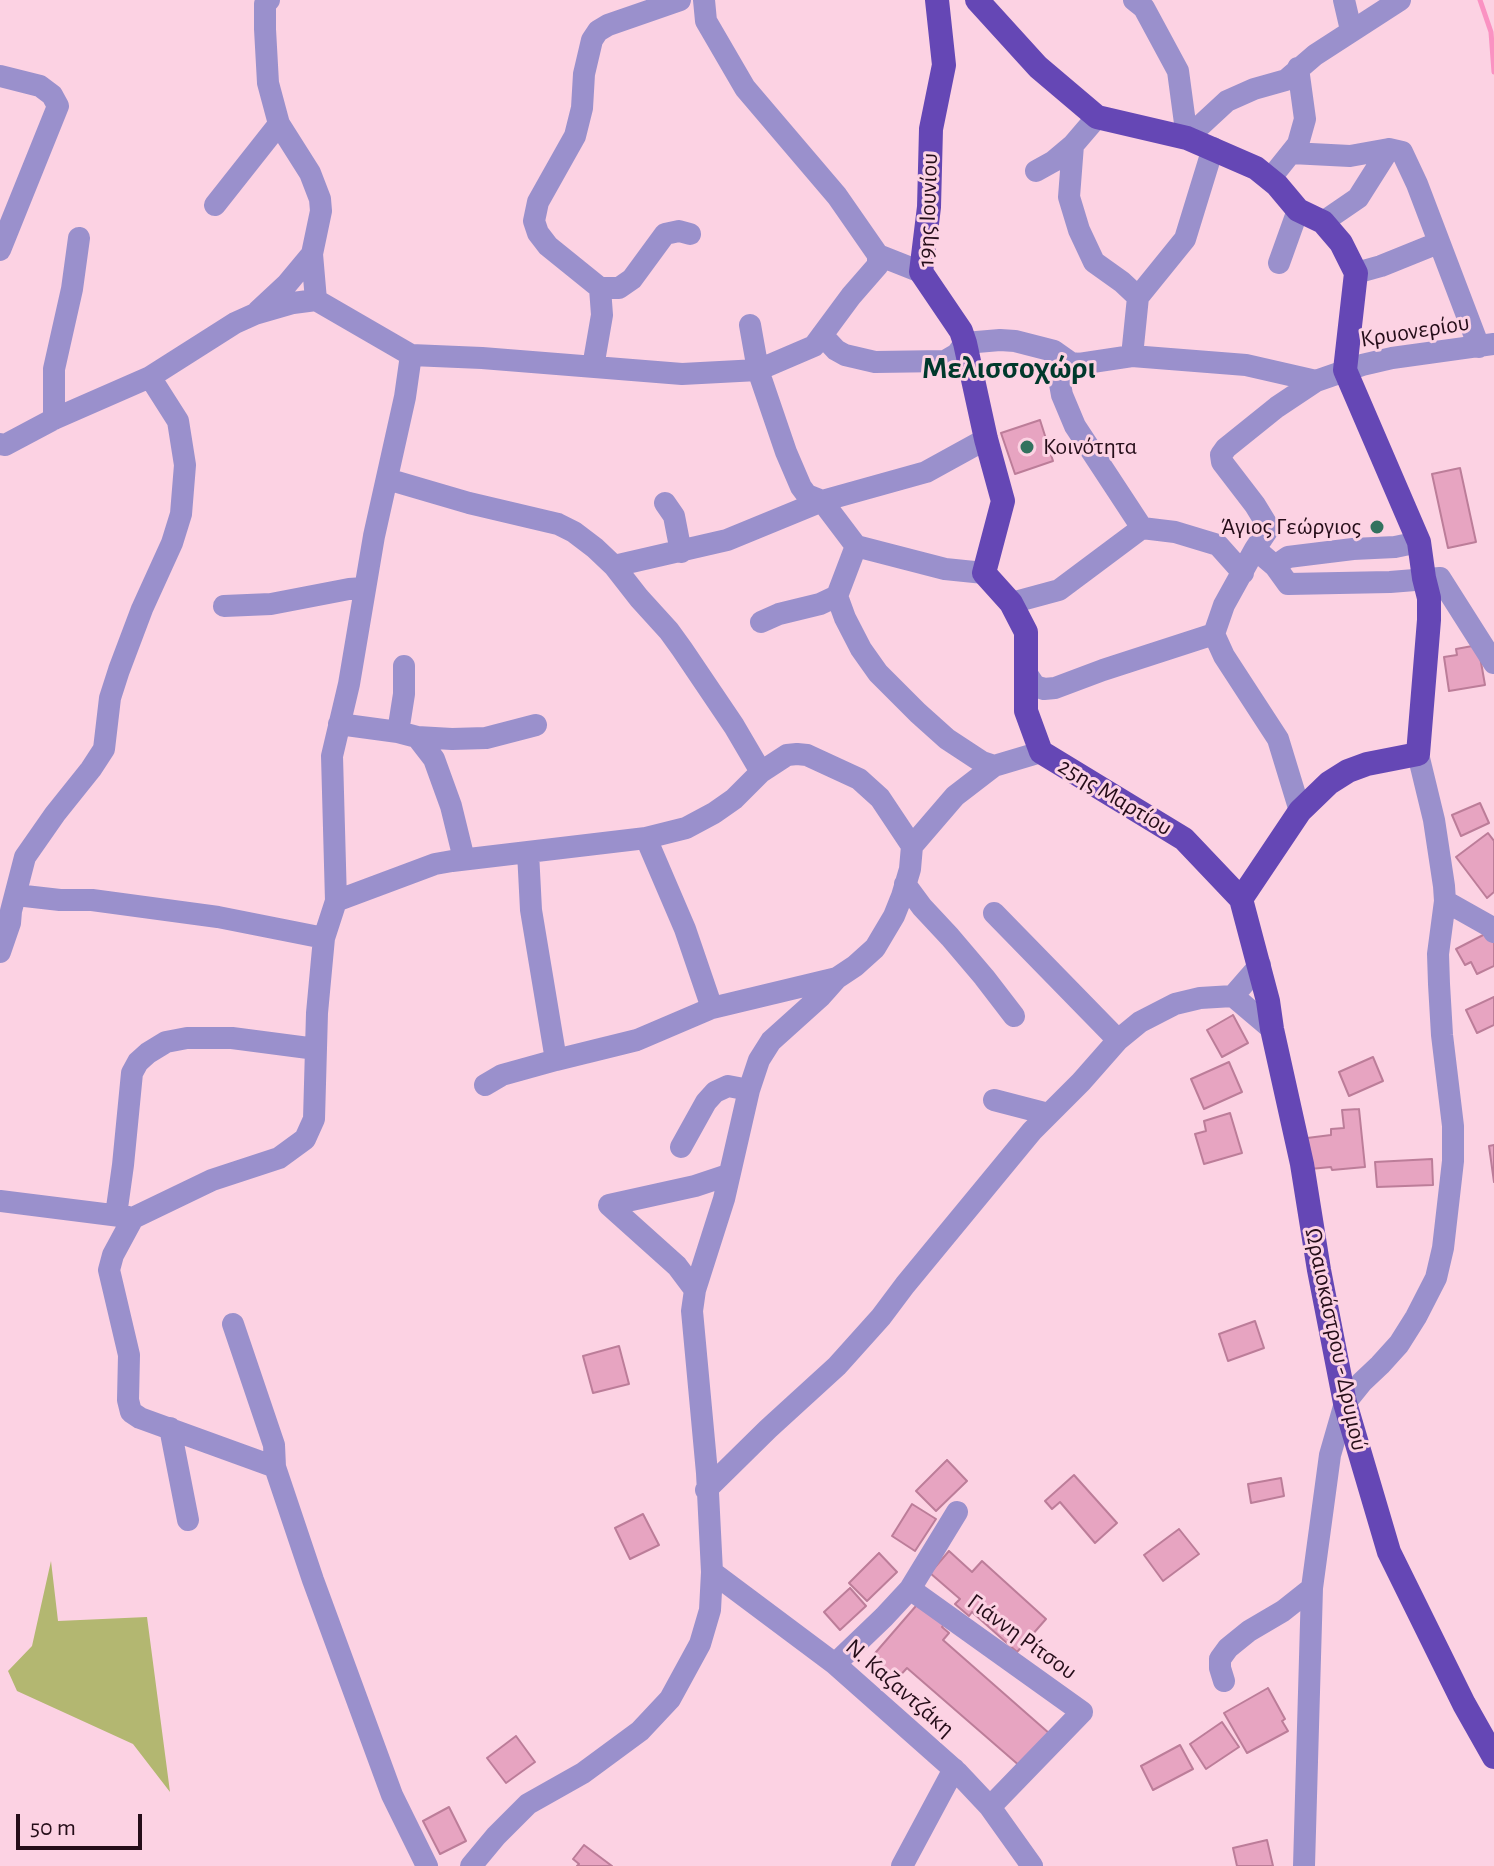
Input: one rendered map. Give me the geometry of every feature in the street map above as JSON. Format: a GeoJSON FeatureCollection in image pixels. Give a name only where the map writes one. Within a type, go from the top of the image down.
{"type":"FeatureCollection","features":[{"type":"Feature","properties":{"kind":"main road","name":"19ης Ιουνίου"},"geometry":{"type":"LineString","coordinates":[[937,0],[944,65],[931,129],[929,207],[921,272],[961,331],[986,439]]}},
{"type":"Feature","properties":{"kind":"main road"},"geometry":{"type":"LineString","coordinates":[[977,0],[1038,67],[1097,117],[1187,138],[1256,168],[1298,210],[1323,222],[1341,243],[1356,273],[1345,370],[1419,542],[1429,598],[1418,754],[1367,764],[1329,783],[1300,811],[1241,899]]}},
{"type":"Feature","properties":{"kind":"main road"},"geometry":{"type":"LineString","coordinates":[[984,573],[1003,501],[986,439]]}},
{"type":"Feature","properties":{"kind":"main road","name":"25ης Μαρτίου"},"geometry":{"type":"LineString","coordinates":[[984,573],[1011,603],[1026,632],[1026,711],[1041,752],[1184,839],[1241,899]]}},
{"type":"Feature","properties":{"kind":"main road","name":"Ωραιοκάστρου - Δρυμού"},"geometry":{"type":"LineString","coordinates":[[1241,899],[1260,965],[1302,1164],[1345,1403],[1389,1552],[1464,1704],[1494,1757]]}},
{"type":"Feature","properties":{"kind":"street"},"geometry":{"type":"LineString","coordinates":[[680,0],[608,25],[598,31],[592,40],[575,136],[538,202],[534,221],[548,246],[600,288],[619,288],[632,279],[665,234],[679,231],[690,234]]}},
{"type":"Feature","properties":{"kind":"street"},"geometry":{"type":"LineString","coordinates":[[704,0],[706,21],[745,88],[837,196],[878,255],[921,272]]}},
{"type":"Feature","properties":{"kind":"street"},"geometry":{"type":"LineString","coordinates":[[1134,0],[1144,8],[1178,71],[1187,138]]}},
{"type":"Feature","properties":{"kind":"street"},"geometry":{"type":"LineString","coordinates":[[1344,0],[1351,30]]}},
{"type":"Feature","properties":{"kind":"street"},"geometry":{"type":"LineString","coordinates":[[1187,138],[1227,101],[1286,80],[1351,30],[1400,0]]}},
{"type":"Feature","properties":{"kind":"street"},"geometry":{"type":"LineString","coordinates":[[261,1],[268,83],[279,124],[310,173],[320,199],[321,211],[312,254],[316,300]]}},
{"type":"Feature","properties":{"kind":"street"},"geometry":{"type":"LineString","coordinates":[[1270,179],[1298,144],[1305,119],[1298,68]]}},
{"type":"Feature","properties":{"kind":"street"},"geometry":{"type":"LineString","coordinates":[[0,76],[40,86],[52,95],[58,106],[0,250]]}},
{"type":"Feature","properties":{"kind":"street"},"geometry":{"type":"LineString","coordinates":[[1036,171],[1073,145],[1097,117]]}},
{"type":"Feature","properties":{"kind":"street"},"geometry":{"type":"LineString","coordinates":[[215,205],[279,124]]}},
{"type":"Feature","properties":{"kind":"street"},"geometry":{"type":"LineString","coordinates":[[1073,145],[1069,197],[1079,230],[1094,262],[1138,297]]}},
{"type":"Feature","properties":{"kind":"street"},"geometry":{"type":"LineString","coordinates":[[1132,356],[1138,297],[1185,239],[1213,148]]}},
{"type":"Feature","properties":{"kind":"street"},"geometry":{"type":"LineString","coordinates":[[1291,153],[1350,156],[1389,149],[1402,152],[1438,243],[1486,345]]}},
{"type":"Feature","properties":{"kind":"street"},"geometry":{"type":"LineString","coordinates":[[1323,222],[1358,198],[1389,149]]}},
{"type":"Feature","properties":{"kind":"street"},"geometry":{"type":"LineString","coordinates":[[1279,263],[1298,210]]}},
{"type":"Feature","properties":{"kind":"street"},"geometry":{"type":"LineString","coordinates":[[54,419],[54,369],[72,289],[79,238]]}},
{"type":"Feature","properties":{"kind":"street"},"geometry":{"type":"LineString","coordinates":[[1356,273],[1438,243]]}},
{"type":"Feature","properties":{"kind":"street"},"geometry":{"type":"LineString","coordinates":[[255,314],[287,284],[312,254]]}},
{"type":"Feature","properties":{"kind":"street"},"geometry":{"type":"LineString","coordinates":[[2,446],[54,419],[150,377],[235,323],[293,303],[316,300],[411,355],[682,374],[758,370],[814,346],[878,265],[878,255]]}},
{"type":"Feature","properties":{"kind":"street"},"geometry":{"type":"LineString","coordinates":[[593,367],[602,315],[600,288]]}},
{"type":"Feature","properties":{"kind":"street"},"geometry":{"type":"LineString","coordinates":[[750,325],[758,370],[786,452],[807,495],[822,501],[856,546],[945,569],[984,573]]}},
{"type":"Feature","properties":{"kind":"street"},"geometry":{"type":"LineString","coordinates":[[822,335],[845,355],[875,362],[945,361],[957,354],[965,343],[1000,340],[1054,351],[1071,363],[1132,356],[1246,365],[1316,381]]}},
{"type":"Feature","properties":{"kind":"street","name":"Κρυονερίου"},"geometry":{"type":"LineString","coordinates":[[1255,549],[1269,528],[1222,462],[1221,455],[1226,448],[1277,407],[1316,381],[1392,358],[1486,345]]}},
{"type":"Feature","properties":{"kind":"street"},"geometry":{"type":"LineString","coordinates":[[1054,351],[1062,395],[1075,426],[1142,528]]}},
{"type":"Feature","properties":{"kind":"street"},"geometry":{"type":"LineString","coordinates":[[0,1201],[124,1217],[212,1180],[279,1158],[305,1139],[314,1119],[317,1013],[324,938],[336,901],[332,756],[349,684],[381,497],[405,397],[411,355]]}},
{"type":"Feature","properties":{"kind":"street"},"geometry":{"type":"LineString","coordinates":[[0,952],[25,857],[104,749],[110,698],[119,670],[181,514],[185,465],[178,421],[150,377]]}},
{"type":"Feature","properties":{"kind":"street"},"geometry":{"type":"LineString","coordinates":[[614,566],[727,540],[822,501],[926,472],[986,439]]}},
{"type":"Feature","properties":{"kind":"street"},"geometry":{"type":"LineString","coordinates":[[387,479],[558,524],[595,548],[669,631],[734,726],[761,772]]}},
{"type":"Feature","properties":{"kind":"street"},"geometry":{"type":"LineString","coordinates":[[665,503],[674,516],[681,552]]}},
{"type":"Feature","properties":{"kind":"street"},"geometry":{"type":"LineString","coordinates":[[1011,603],[1059,590],[1142,528],[1175,532],[1218,545],[1243,573]]}},
{"type":"Feature","properties":{"kind":"street"},"geometry":{"type":"LineString","coordinates":[[1275,566],[1288,557],[1419,542]]}},
{"type":"Feature","properties":{"kind":"street"},"geometry":{"type":"LineString","coordinates":[[856,546],[837,596],[861,649],[878,673],[947,739],[982,762],[994,766]]}},
{"type":"Feature","properties":{"kind":"street"},"geometry":{"type":"LineString","coordinates":[[1300,811],[1278,739],[1224,656],[1214,634],[1224,605],[1255,549],[1275,566],[1288,584],[1440,578],[1494,663]]}},
{"type":"Feature","properties":{"kind":"street"},"geometry":{"type":"LineString","coordinates":[[224,606],[271,604],[364,588]]}},
{"type":"Feature","properties":{"kind":"street"},"geometry":{"type":"LineString","coordinates":[[761,622],[837,596]]}},
{"type":"Feature","properties":{"kind":"street"},"geometry":{"type":"LineString","coordinates":[[1027,674],[1035,686],[1055,688],[1214,634]]}},
{"type":"Feature","properties":{"kind":"street"},"geometry":{"type":"LineString","coordinates":[[404,666],[407,735],[434,759],[451,806],[464,859]]}},
{"type":"Feature","properties":{"kind":"street"},"geometry":{"type":"LineString","coordinates":[[339,724],[452,739],[486,738],[536,725]]}},
{"type":"Feature","properties":{"kind":"street"},"geometry":{"type":"LineString","coordinates":[[471,1866],[528,1804],[583,1773],[640,1731],[670,1699],[700,1644],[710,1610],[712,1572],[707,1473],[692,1311],[695,1290],[724,1199],[759,1060],[771,1041],[837,978],[875,948],[894,916],[910,869],[912,846],[955,796],[994,766],[1041,752]]}},
{"type":"Feature","properties":{"kind":"street"},"geometry":{"type":"LineString","coordinates":[[336,901],[435,864],[646,838],[686,828],[734,799],[761,772],[787,755],[797,754],[807,755],[859,779],[880,798],[912,846]]}},
{"type":"Feature","properties":{"kind":"street"},"geometry":{"type":"LineString","coordinates":[[1304,1866],[1312,1588],[1330,1455],[1345,1403],[1404,1335],[1436,1278],[1443,1248],[1453,1161],[1453,1126],[1442,1035],[1438,954],[1445,901],[1434,820],[1418,754]]}},
{"type":"Feature","properties":{"kind":"street"},"geometry":{"type":"LineString","coordinates":[[646,838],[685,929],[712,1008]]}},
{"type":"Feature","properties":{"kind":"street"},"geometry":{"type":"LineString","coordinates":[[528,852],[531,910],[556,1060]]}},
{"type":"Feature","properties":{"kind":"street"},"geometry":{"type":"LineString","coordinates":[[905,884],[1014,1016]]}},
{"type":"Feature","properties":{"kind":"street"},"geometry":{"type":"LineString","coordinates":[[16,895],[92,900],[218,917],[324,938]]}},
{"type":"Feature","properties":{"kind":"street"},"geometry":{"type":"LineString","coordinates":[[1445,901],[1491,927],[1494,932]]}},
{"type":"Feature","properties":{"kind":"street"},"geometry":{"type":"LineString","coordinates":[[994,913],[1118,1040]]}},
{"type":"Feature","properties":{"kind":"street"},"geometry":{"type":"LineString","coordinates":[[1233,996],[1260,965]]}},
{"type":"Feature","properties":{"kind":"street"},"geometry":{"type":"LineString","coordinates":[[485,1085],[502,1075],[637,1040],[712,1008],[837,978]]}},
{"type":"Feature","properties":{"kind":"street"},"geometry":{"type":"LineString","coordinates":[[706,1490],[837,1366],[1048,1114],[1118,1040],[1140,1022],[1175,1004],[1200,998],[1233,996],[1272,1029]]}},
{"type":"Feature","properties":{"kind":"street"},"geometry":{"type":"LineString","coordinates":[[275,1467],[131,1412],[128,1400],[129,1355],[109,1270],[124,1217],[123,1165],[132,1073],[138,1062],[166,1042],[187,1038],[232,1038],[316,1049]]}},
{"type":"Feature","properties":{"kind":"street"},"geometry":{"type":"LineString","coordinates":[[681,1147],[715,1092],[728,1086],[749,1090]]}},
{"type":"Feature","properties":{"kind":"street"},"geometry":{"type":"LineString","coordinates":[[994,1100],[1048,1114]]}},
{"type":"Feature","properties":{"kind":"street"},"geometry":{"type":"LineString","coordinates":[[695,1290],[677,1266],[609,1205],[695,1186],[728,1175]]}},
{"type":"Feature","properties":{"kind":"street"},"geometry":{"type":"LineString","coordinates":[[233,1324],[274,1445],[275,1467],[313,1580],[392,1795],[427,1866]]}},
{"type":"Feature","properties":{"kind":"street"},"geometry":{"type":"LineString","coordinates":[[170,1428],[188,1520]]}},
{"type":"Feature","properties":{"kind":"street"},"geometry":{"type":"LineString","coordinates":[[835,1664],[910,1589],[957,1512]]}},
{"type":"Feature","properties":{"kind":"street","name":"Ν. Καζαντζάκη"},"geometry":{"type":"LineString","coordinates":[[712,1572],[835,1664],[954,1769],[990,1807],[1032,1866]]}},
{"type":"Feature","properties":{"kind":"street"},"geometry":{"type":"LineString","coordinates":[[1224,1681],[1220,1659],[1228,1648],[1312,1588]]}},
{"type":"Feature","properties":{"kind":"street","name":"Γιάννη Ρίτσου"},"geometry":{"type":"LineString","coordinates":[[910,1589],[1082,1712],[990,1807]]}},
{"type":"Feature","properties":{"kind":"street"},"geometry":{"type":"LineString","coordinates":[[1283,1611],[1310,1626]]}},
{"type":"Feature","properties":{"kind":"street"},"geometry":{"type":"LineString","coordinates":[[902,1866],[954,1769]]}},
{"type":"Feature","properties":{"kind":"green space"},"geometry":{"type":"Polygon","coordinates":[[[51,1561],[58,1621],[147,1617],[170,1792],[133,1744],[17,1691],[8,1671],[32,1646],[51,1561]]]}},
{"type":"Feature","properties":{"kind":"building","name":"Κοινότητα"},"geometry":{"type":"Polygon","coordinates":[[[1040,420],[1053,461],[1015,474],[1001,433],[1040,420]]]}},
{"type":"Feature","properties":{"kind":"building"},"geometry":{"type":"Polygon","coordinates":[[[1460,468],[1476,542],[1448,548],[1432,474],[1460,468]]]}},
{"type":"Feature","properties":{"kind":"building"},"geometry":{"type":"Polygon","coordinates":[[[1478,645],[1485,685],[1449,691],[1444,657],[1457,655],[1456,649],[1478,645]]]}},
{"type":"Feature","properties":{"kind":"building"},"geometry":{"type":"Polygon","coordinates":[[[1480,803],[1489,823],[1461,836],[1452,815],[1480,803]]]}},
{"type":"Feature","properties":{"kind":"building"},"geometry":{"type":"Polygon","coordinates":[[[1488,833],[1494,841],[1494,892],[1487,898],[1456,857],[1488,833]]]}},
{"type":"Feature","properties":{"kind":"building"},"geometry":{"type":"Polygon","coordinates":[[[1489,932],[1494,941],[1494,966],[1477,974],[1471,962],[1465,965],[1456,949],[1489,932]]]}},
{"type":"Feature","properties":{"kind":"building"},"geometry":{"type":"Polygon","coordinates":[[[1494,997],[1494,1025],[1477,1033],[1466,1010],[1494,997]]]}},
{"type":"Feature","properties":{"kind":"building"},"geometry":{"type":"Polygon","coordinates":[[[1233,1015],[1248,1043],[1222,1057],[1207,1030],[1233,1015]]]}},
{"type":"Feature","properties":{"kind":"building"},"geometry":{"type":"Polygon","coordinates":[[[1373,1057],[1383,1081],[1349,1096],[1339,1072],[1373,1057]]]}},
{"type":"Feature","properties":{"kind":"building"},"geometry":{"type":"Polygon","coordinates":[[[1229,1062],[1242,1092],[1204,1109],[1191,1079],[1229,1062]]]}},
{"type":"Feature","properties":{"kind":"building"},"geometry":{"type":"Polygon","coordinates":[[[1359,1109],[1365,1167],[1310,1169],[1307,1138],[1331,1135],[1331,1129],[1344,1128],[1342,1110],[1359,1109]]]}},
{"type":"Feature","properties":{"kind":"building"},"geometry":{"type":"Polygon","coordinates":[[[1230,1113],[1242,1153],[1204,1164],[1195,1134],[1206,1131],[1204,1121],[1230,1113]]]}},
{"type":"Feature","properties":{"kind":"building"},"geometry":{"type":"Polygon","coordinates":[[[1494,1145],[1494,1182],[1489,1146],[1494,1145]]]}},
{"type":"Feature","properties":{"kind":"building"},"geometry":{"type":"Polygon","coordinates":[[[1432,1159],[1433,1185],[1377,1187],[1375,1162],[1432,1159]]]}},
{"type":"Feature","properties":{"kind":"building"},"geometry":{"type":"Polygon","coordinates":[[[1255,1321],[1264,1348],[1228,1361],[1219,1334],[1255,1321]]]}},
{"type":"Feature","properties":{"kind":"building"},"geometry":{"type":"Polygon","coordinates":[[[619,1346],[629,1384],[593,1393],[583,1356],[619,1346]]]}},
{"type":"Feature","properties":{"kind":"building"},"geometry":{"type":"Polygon","coordinates":[[[947,1460],[967,1481],[936,1511],[916,1491],[947,1460]]]}},
{"type":"Feature","properties":{"kind":"building"},"geometry":{"type":"Polygon","coordinates":[[[1074,1475],[1117,1523],[1095,1543],[1060,1502],[1052,1509],[1045,1501],[1074,1475]]]}},
{"type":"Feature","properties":{"kind":"building"},"geometry":{"type":"Polygon","coordinates":[[[1281,1478],[1284,1496],[1251,1503],[1248,1484],[1281,1478]]]}},
{"type":"Feature","properties":{"kind":"building"},"geometry":{"type":"Polygon","coordinates":[[[912,1504],[936,1519],[915,1551],[892,1536],[912,1504]]]}},
{"type":"Feature","properties":{"kind":"building"},"geometry":{"type":"Polygon","coordinates":[[[643,1514],[659,1545],[630,1559],[615,1528],[643,1514]]]}},
{"type":"Feature","properties":{"kind":"building"},"geometry":{"type":"Polygon","coordinates":[[[1179,1529],[1199,1554],[1163,1581],[1144,1555],[1179,1529]]]}},
{"type":"Feature","properties":{"kind":"building"},"geometry":{"type":"Polygon","coordinates":[[[949,1551],[972,1572],[982,1561],[1046,1619],[1017,1652],[972,1612],[969,1616],[955,1604],[960,1599],[930,1573],[949,1551]]]}},
{"type":"Feature","properties":{"kind":"building"},"geometry":{"type":"Polygon","coordinates":[[[879,1553],[897,1572],[867,1601],[849,1583],[879,1553]]]}},
{"type":"Feature","properties":{"kind":"building"},"geometry":{"type":"Polygon","coordinates":[[[850,1588],[866,1606],[840,1630],[824,1612],[850,1588]]]}},
{"type":"Feature","properties":{"kind":"building"},"geometry":{"type":"Polygon","coordinates":[[[922,1599],[946,1621],[942,1627],[949,1633],[943,1640],[1050,1734],[1021,1767],[907,1668],[895,1681],[870,1659],[922,1599]]]}},
{"type":"Feature","properties":{"kind":"building"},"geometry":{"type":"Polygon","coordinates":[[[1268,1688],[1288,1731],[1247,1753],[1224,1713],[1268,1688]]]}},
{"type":"Feature","properties":{"kind":"building"},"geometry":{"type":"Polygon","coordinates":[[[1222,1722],[1239,1747],[1206,1769],[1190,1744],[1222,1722]]]}},
{"type":"Feature","properties":{"kind":"building"},"geometry":{"type":"Polygon","coordinates":[[[516,1736],[535,1762],[506,1783],[487,1758],[516,1736]]]}},
{"type":"Feature","properties":{"kind":"building"},"geometry":{"type":"Polygon","coordinates":[[[1180,1745],[1193,1769],[1153,1790],[1141,1766],[1180,1745]]]}},
{"type":"Feature","properties":{"kind":"building"},"geometry":{"type":"Polygon","coordinates":[[[449,1807],[466,1841],[440,1854],[423,1821],[449,1807]]]}},
{"type":"Feature","properties":{"kind":"building"},"geometry":{"type":"Polygon","coordinates":[[[1267,1840],[1273,1866],[1237,1866],[1233,1848],[1267,1840]]]}},
{"type":"Feature","properties":{"kind":"building"},"geometry":{"type":"Polygon","coordinates":[[[584,1845],[612,1866],[577,1866],[579,1864],[573,1859],[584,1845]]]}},
{"type":"Feature","properties":{"kind":"waterway"},"geometry":{"type":"LineString","coordinates":[[1480,0],[1491,32],[1494,72]]}},
{"type":"Feature","properties":{"kind":"place","name":"Κοινότητα"},"geometry":{"type":"Point","coordinates":[1027,447]}},
{"type":"Feature","properties":{"kind":"place","name":"Άγιος Γεώργιος"},"geometry":{"type":"Point","coordinates":[1377,527]}},
{"type":"Feature","properties":{"kind":"district","name":"Μελισσοχώρι"},"geometry":{"type":"Point","coordinates":[1009,368]}}]}
